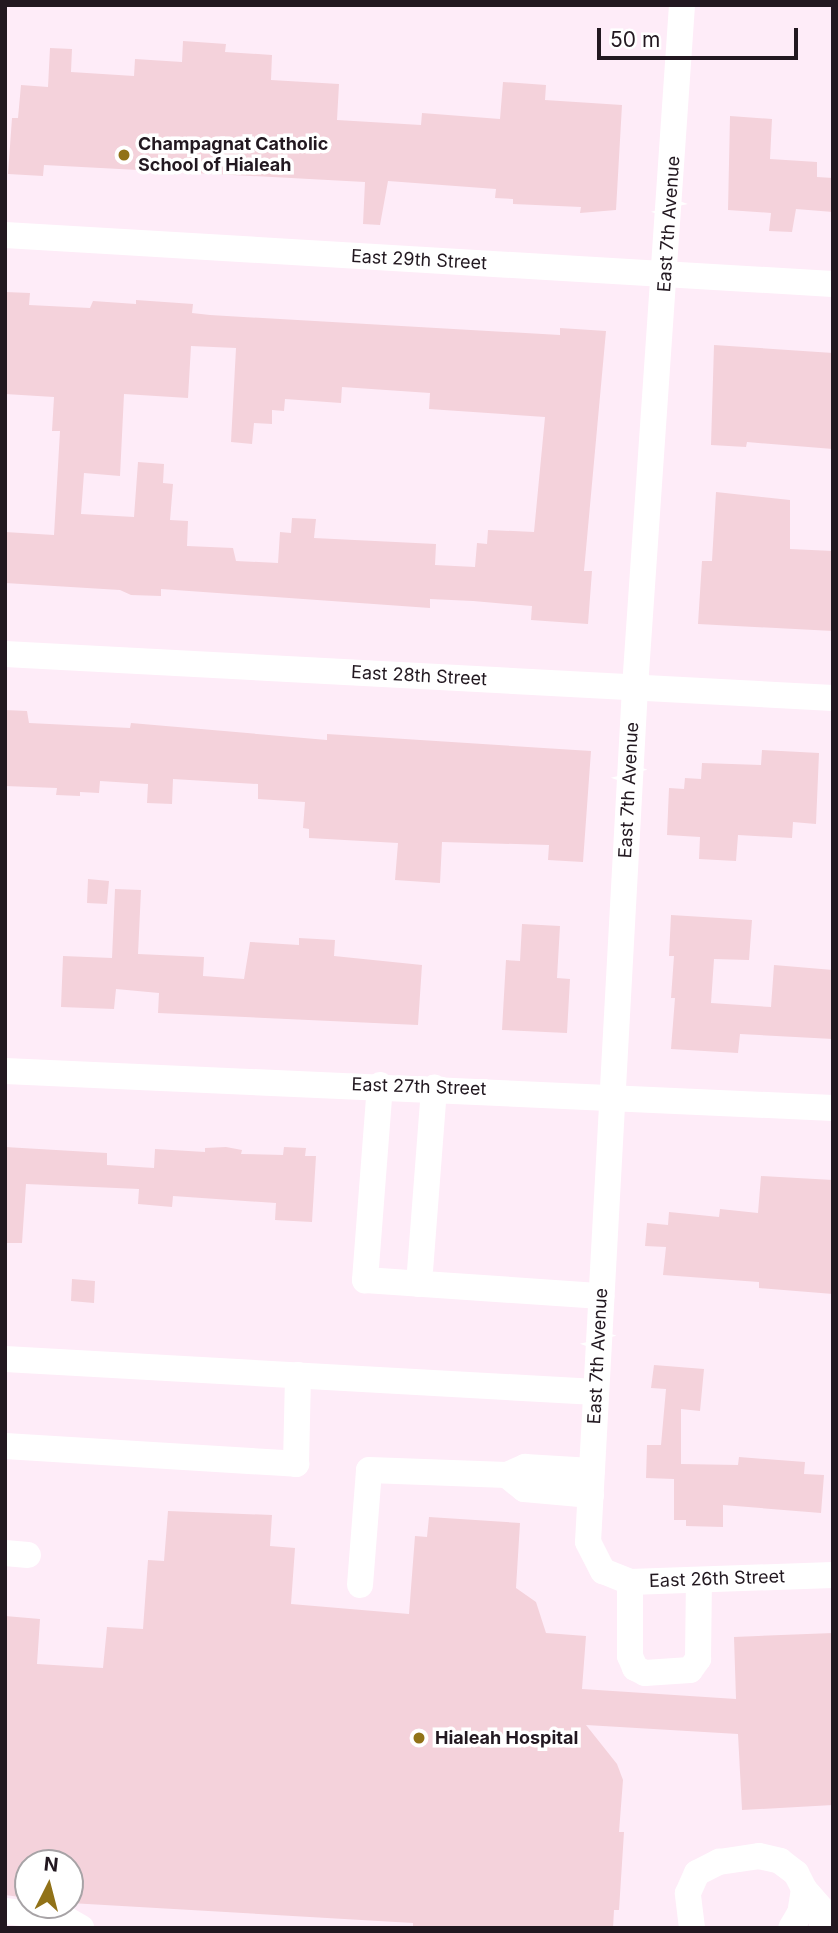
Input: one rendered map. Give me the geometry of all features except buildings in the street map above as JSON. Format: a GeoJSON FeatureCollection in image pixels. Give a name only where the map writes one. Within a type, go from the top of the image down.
{"type":"FeatureCollection","features":[{"type":"Feature","properties":{"kind":"street","name":"East 7th Avenue"},"geometry":{"type":"LineString","coordinates":[[603,1571],[588,1542],[635,688],[666,275],[682,5]]}},
{"type":"Feature","properties":{"kind":"street","name":"East 29th Street"},"geometry":{"type":"LineString","coordinates":[[5,235],[833,284]]}},
{"type":"Feature","properties":{"kind":"street","name":"East 28th Street"},"geometry":{"type":"LineString","coordinates":[[5,654],[833,698]]}},
{"type":"Feature","properties":{"kind":"street","name":"East 27th Street"},"geometry":{"type":"LineString","coordinates":[[5,1071],[611,1094],[833,1108]]}},
{"type":"Feature","properties":{"kind":"street"},"geometry":{"type":"LineString","coordinates":[[380,1085],[365,1280],[601,1296]]}},
{"type":"Feature","properties":{"kind":"street"},"geometry":{"type":"LineString","coordinates":[[419,1284],[434,1088]]}},
{"type":"Feature","properties":{"kind":"street"},"geometry":{"type":"LineString","coordinates":[[5,1359],[596,1392]]}},
{"type":"Feature","properties":{"kind":"street"},"geometry":{"type":"LineString","coordinates":[[5,1446],[296,1464],[298,1375]]}},
{"type":"Feature","properties":{"kind":"street"},"geometry":{"type":"LineString","coordinates":[[360,1585],[369,1470],[507,1475],[524,1489],[592,1483]]}},
{"type":"Feature","properties":{"kind":"street","name":"East 26th Street"},"geometry":{"type":"LineString","coordinates":[[603,1571],[630,1582],[833,1575]]}},
{"type":"Feature","properties":{"kind":"street"},"geometry":{"type":"LineString","coordinates":[[630,1582],[630,1656],[635,1668],[645,1673],[690,1670],[698,1659],[699,1580]]}},
{"type":"Feature","properties":{"kind":"street"},"geometry":{"type":"LineString","coordinates":[[688,1922],[688,1893],[697,1873],[719,1862],[759,1856],[780,1861],[796,1873],[804,1889],[822,1910],[822,1928]]}},
{"type":"Feature","properties":{"kind":"street"},"geometry":{"type":"LineString","coordinates":[[791,1928],[800,1913],[804,1889]]}},
{"type":"Feature","properties":{"kind":"street"},"geometry":{"type":"LineString","coordinates":[[5,1911],[64,1918],[81,1928]]}},
{"type":"Feature","properties":{"kind":"place","name":"Champagnat Catholic School of Hialeah"},"geometry":{"type":"Point","coordinates":[124,155]}},
{"type":"Feature","properties":{"kind":"place","name":"Hialeah Hospital"},"geometry":{"type":"Point","coordinates":[419,1738]}}]}
